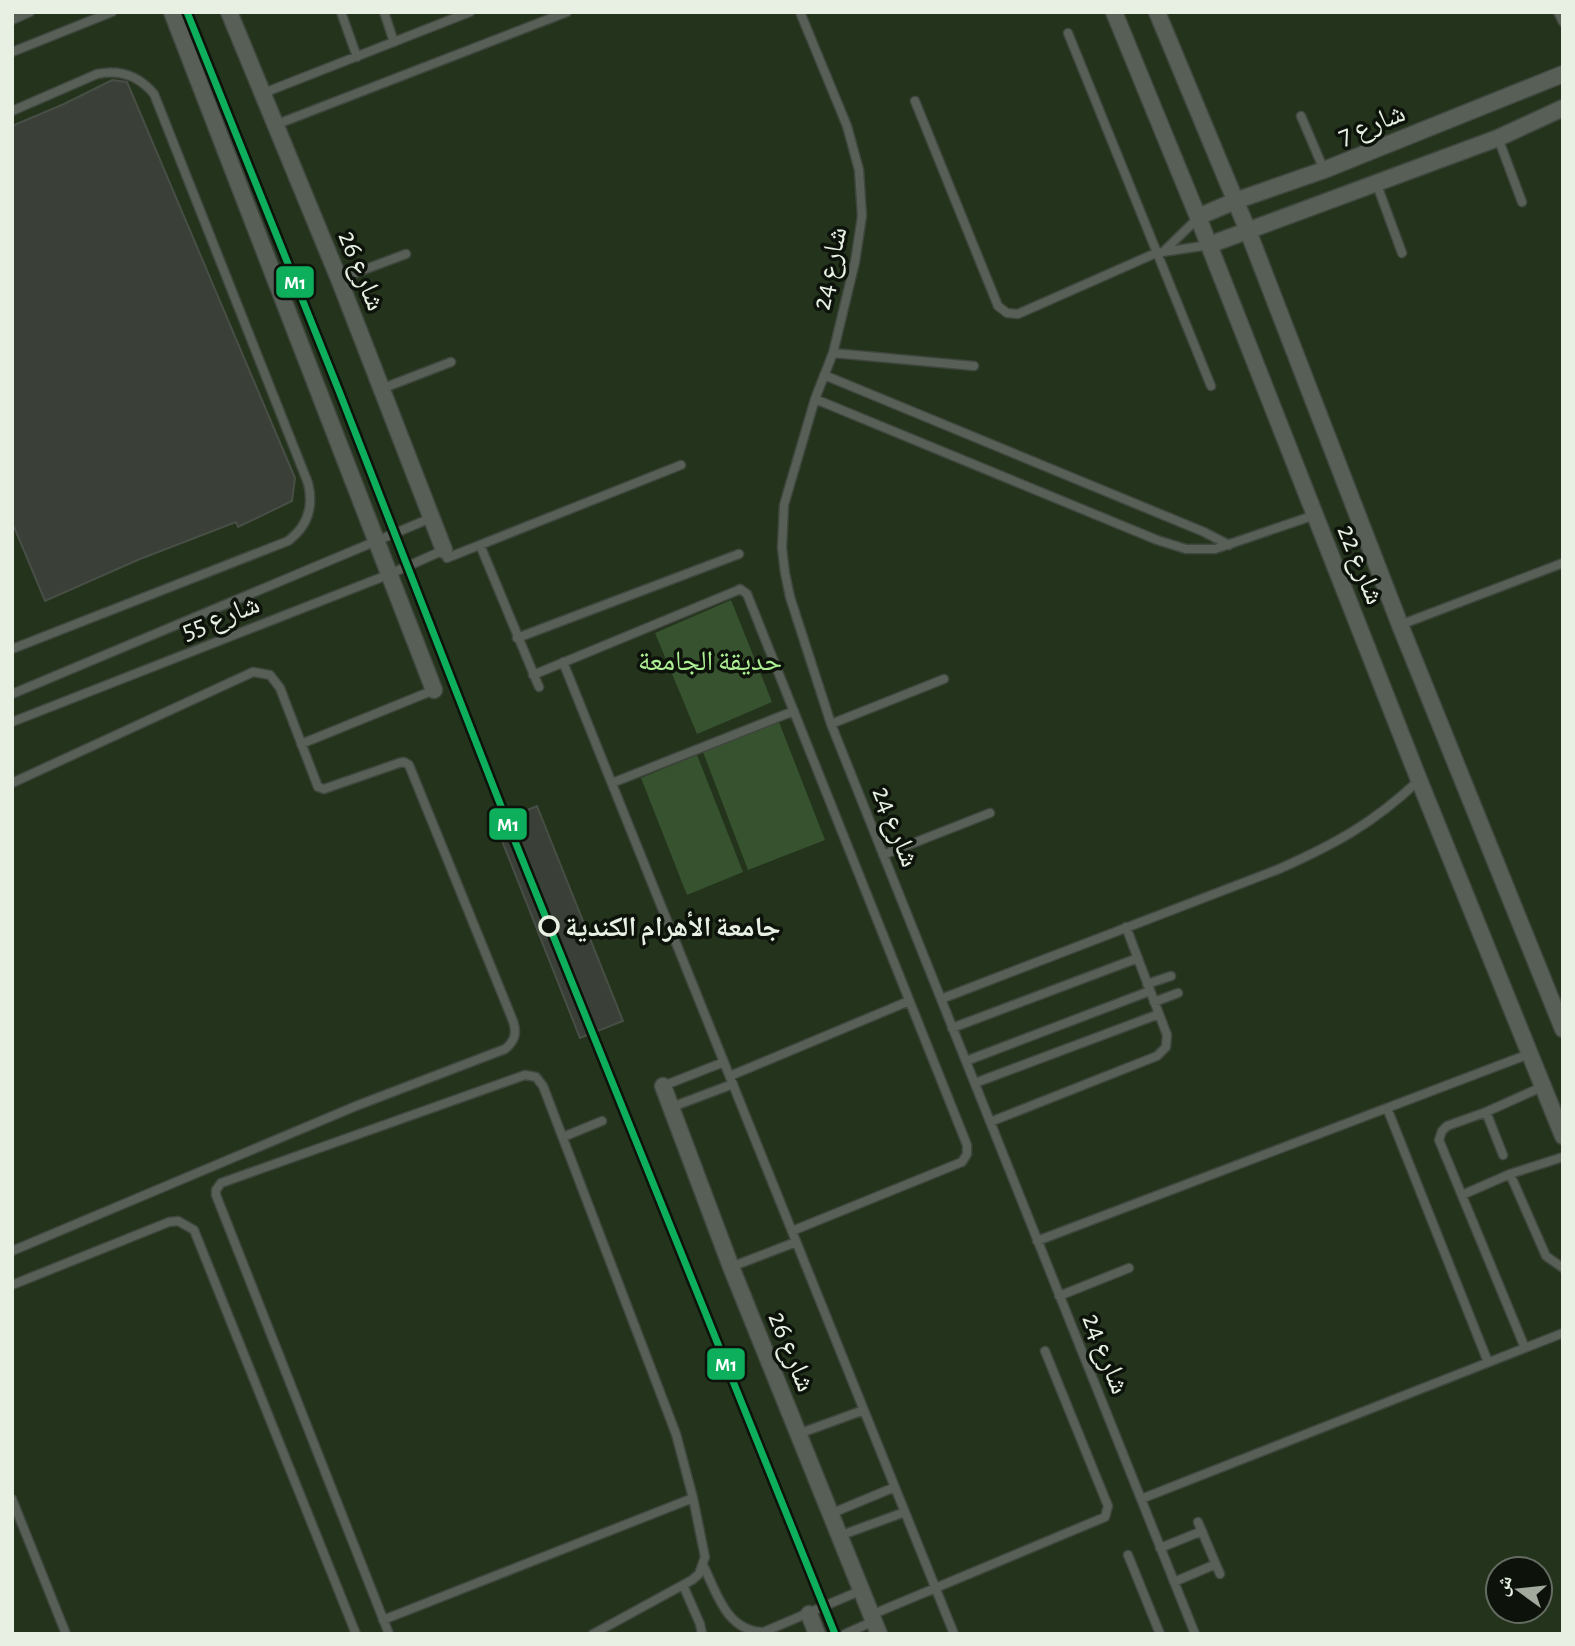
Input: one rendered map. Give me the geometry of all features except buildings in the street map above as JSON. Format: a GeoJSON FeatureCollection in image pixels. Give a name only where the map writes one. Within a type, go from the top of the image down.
{"type":"FeatureCollection","features":[{"type":"Feature","properties":{"kind":"street"},"geometry":{"type":"LineString","coordinates":[[172,12],[434,690]]}},
{"type":"Feature","properties":{"kind":"street","name":"شارع 26"},"geometry":{"type":"LineString","coordinates":[[229,12],[339,279],[446,554]]}},
{"type":"Feature","properties":{"kind":"street","name":"شارع 22"},"geometry":{"type":"LineString","coordinates":[[1114,12],[1563,1136]]}},
{"type":"Feature","properties":{"kind":"street","name":"شارع 22"},"geometry":{"type":"LineString","coordinates":[[1157,12],[1248,231],[1400,625],[1563,1029]]}},
{"type":"Feature","properties":{"kind":"street","name":"شارع 7"},"geometry":{"type":"LineString","coordinates":[[1198,217],[1324,170],[1563,74]]}},
{"type":"Feature","properties":{"kind":"street","name":"شارع 7"},"geometry":{"type":"LineString","coordinates":[[1209,245],[1377,185],[1498,138],[1563,108]]}},
{"type":"Feature","properties":{"kind":"street","name":"شارع 26"},"geometry":{"type":"LineString","coordinates":[[663,1086],[731,1267],[875,1623]]}},
{"type":"Feature","properties":{"kind":"street"},"geometry":{"type":"LineString","coordinates":[[809,1614],[817,1634]]}},
{"type":"Feature","properties":{"kind":"lane"},"geometry":{"type":"LineString","coordinates":[[12,20],[30,12]]}},
{"type":"Feature","properties":{"kind":"lane"},"geometry":{"type":"LineString","coordinates":[[12,52],[112,12]]}},
{"type":"Feature","properties":{"kind":"lane"},"geometry":{"type":"LineString","coordinates":[[341,12],[357,57]]}},
{"type":"Feature","properties":{"kind":"lane"},"geometry":{"type":"LineString","coordinates":[[384,12],[394,42]]}},
{"type":"Feature","properties":{"kind":"lane"},"geometry":{"type":"LineString","coordinates":[[261,94],[455,15],[470,12]]}},
{"type":"Feature","properties":{"kind":"lane"},"geometry":{"type":"LineString","coordinates":[[275,125],[567,12]]}},
{"type":"Feature","properties":{"kind":"lane","name":"شارع 24"},"geometry":{"type":"LineString","coordinates":[[800,12],[847,126],[859,170],[862,216],[855,262],[833,353],[815,399],[784,505],[782,548],[790,597],[831,724],[1195,1634]]}},
{"type":"Feature","properties":{"kind":"lane"},"geometry":{"type":"LineString","coordinates":[[1558,12],[1563,22]]}},
{"type":"Feature","properties":{"kind":"lane"},"geometry":{"type":"LineString","coordinates":[[1068,33],[1161,252],[1210,386]]}},
{"type":"Feature","properties":{"kind":"lane"},"geometry":{"type":"LineString","coordinates":[[12,111],[97,74],[108,72],[139,79],[154,94],[308,483],[311,505],[304,526],[288,541],[12,649]]}},
{"type":"Feature","properties":{"kind":"lane"},"geometry":{"type":"LineString","coordinates":[[915,101],[1002,310],[1018,314],[1161,252],[1209,245]]}},
{"type":"Feature","properties":{"kind":"lane"},"geometry":{"type":"LineString","coordinates":[[1301,116],[1324,170]]}},
{"type":"Feature","properties":{"kind":"lane"},"geometry":{"type":"LineString","coordinates":[[1498,138],[1522,202]]}},
{"type":"Feature","properties":{"kind":"lane"},"geometry":{"type":"LineString","coordinates":[[1377,185],[1402,253]]}},
{"type":"Feature","properties":{"kind":"lane"},"geometry":{"type":"LineString","coordinates":[[1161,252],[1198,217]]}},
{"type":"Feature","properties":{"kind":"lane"},"geometry":{"type":"LineString","coordinates":[[339,279],[406,254]]}},
{"type":"Feature","properties":{"kind":"lane"},"geometry":{"type":"LineString","coordinates":[[833,353],[974,366]]}},
{"type":"Feature","properties":{"kind":"lane"},"geometry":{"type":"LineString","coordinates":[[381,389],[452,362]]}},
{"type":"Feature","properties":{"kind":"lane"},"geometry":{"type":"LineString","coordinates":[[824,375],[1204,532],[1229,545]]}},
{"type":"Feature","properties":{"kind":"lane"},"geometry":{"type":"LineString","coordinates":[[815,399],[1171,545],[1200,551],[1229,545],[1315,515]]}},
{"type":"Feature","properties":{"kind":"lane","name":"شارع 55"},"geometry":{"type":"LineString","coordinates":[[12,722],[390,574],[480,545],[681,465]]}},
{"type":"Feature","properties":{"kind":"lane","name":"شارع 55"},"geometry":{"type":"LineString","coordinates":[[12,694],[431,518]]}},
{"type":"Feature","properties":{"kind":"lane"},"geometry":{"type":"LineString","coordinates":[[480,545],[539,687]]}},
{"type":"Feature","properties":{"kind":"lane"},"geometry":{"type":"LineString","coordinates":[[517,638],[739,554]]}},
{"type":"Feature","properties":{"kind":"lane"},"geometry":{"type":"LineString","coordinates":[[1400,625],[1563,563]]}},
{"type":"Feature","properties":{"kind":"lane"},"geometry":{"type":"LineString","coordinates":[[533,675],[740,589],[747,594],[967,1145],[967,1154],[962,1162],[954,1166],[792,1231]]}},
{"type":"Feature","properties":{"kind":"lane"},"geometry":{"type":"LineString","coordinates":[[563,662],[954,1634]]}},
{"type":"Feature","properties":{"kind":"lane"},"geometry":{"type":"LineString","coordinates":[[12,783],[253,672],[270,675],[276,681],[317,786],[322,789],[399,763],[409,765],[516,1034],[505,1049],[356,1106],[12,1251]]}},
{"type":"Feature","properties":{"kind":"lane"},"geometry":{"type":"LineString","coordinates":[[831,724],[944,679]]}},
{"type":"Feature","properties":{"kind":"lane"},"geometry":{"type":"LineString","coordinates":[[301,744],[434,690]]}},
{"type":"Feature","properties":{"kind":"lane"},"geometry":{"type":"LineString","coordinates":[[612,783],[794,711]]}},
{"type":"Feature","properties":{"kind":"lane"},"geometry":{"type":"LineString","coordinates":[[941,999],[1279,869],[1341,840],[1378,816],[1419,780]]}},
{"type":"Feature","properties":{"kind":"lane"},"geometry":{"type":"LineString","coordinates":[[883,855],[990,813]]}},
{"type":"Feature","properties":{"kind":"lane"},"geometry":{"type":"LineString","coordinates":[[990,1122],[1157,1056],[1166,1047],[1159,1014],[1126,928]]}},
{"type":"Feature","properties":{"kind":"lane"},"geometry":{"type":"LineString","coordinates":[[952,1028],[1138,958]]}},
{"type":"Feature","properties":{"kind":"lane"},"geometry":{"type":"LineString","coordinates":[[966,1061],[1149,988],[1171,976]]}},
{"type":"Feature","properties":{"kind":"lane"},"geometry":{"type":"LineString","coordinates":[[1154,1002],[1178,993]]}},
{"type":"Feature","properties":{"kind":"lane"},"geometry":{"type":"LineString","coordinates":[[672,1107],[909,1001]]}},
{"type":"Feature","properties":{"kind":"lane"},"geometry":{"type":"LineString","coordinates":[[975,1083],[1159,1014]]}},
{"type":"Feature","properties":{"kind":"lane"},"geometry":{"type":"LineString","coordinates":[[1037,1241],[1529,1054]]}},
{"type":"Feature","properties":{"kind":"lane"},"geometry":{"type":"LineString","coordinates":[[663,1086],[724,1062]]}},
{"type":"Feature","properties":{"kind":"lane"},"geometry":{"type":"LineString","coordinates":[[389,1634],[216,1190],[221,1184],[525,1075],[536,1077],[540,1082],[667,1408],[693,1498],[704,1549],[704,1565],[729,1616],[743,1629],[761,1633],[862,1590]]}},
{"type":"Feature","properties":{"kind":"lane"},"geometry":{"type":"LineString","coordinates":[[1525,1348],[1439,1140],[1447,1126],[1544,1086]]}},
{"type":"Feature","properties":{"kind":"lane"},"geometry":{"type":"LineString","coordinates":[[1387,1108],[1488,1362]]}},
{"type":"Feature","properties":{"kind":"lane"},"geometry":{"type":"LineString","coordinates":[[1486,1112],[1503,1155]]}},
{"type":"Feature","properties":{"kind":"lane"},"geometry":{"type":"LineString","coordinates":[[563,1137],[603,1121]]}},
{"type":"Feature","properties":{"kind":"lane"},"geometry":{"type":"LineString","coordinates":[[1462,1195],[1510,1174],[1563,1157]]}},
{"type":"Feature","properties":{"kind":"lane"},"geometry":{"type":"LineString","coordinates":[[1510,1174],[1546,1256],[1563,1268]]}},
{"type":"Feature","properties":{"kind":"lane"},"geometry":{"type":"LineString","coordinates":[[12,1285],[169,1222],[178,1221],[194,1230],[356,1634]]}},
{"type":"Feature","properties":{"kind":"lane"},"geometry":{"type":"LineString","coordinates":[[731,1267],[796,1242]]}},
{"type":"Feature","properties":{"kind":"lane"},"geometry":{"type":"LineString","coordinates":[[1059,1296],[1129,1268]]}},
{"type":"Feature","properties":{"kind":"lane"},"geometry":{"type":"LineString","coordinates":[[1141,1499],[1563,1333]]}},
{"type":"Feature","properties":{"kind":"lane"},"geometry":{"type":"LineString","coordinates":[[845,1634],[875,1623],[936,1589],[1100,1520],[1108,1512],[1108,1506],[1045,1351]]}},
{"type":"Feature","properties":{"kind":"lane"},"geometry":{"type":"LineString","coordinates":[[797,1434],[864,1410]]}},
{"type":"Feature","properties":{"kind":"lane"},"geometry":{"type":"LineString","coordinates":[[830,1514],[895,1487]]}},
{"type":"Feature","properties":{"kind":"lane"},"geometry":{"type":"LineString","coordinates":[[383,1620],[693,1498]]}},
{"type":"Feature","properties":{"kind":"lane"},"geometry":{"type":"LineString","coordinates":[[12,1499],[66,1634]]}},
{"type":"Feature","properties":{"kind":"lane"},"geometry":{"type":"LineString","coordinates":[[839,1536],[905,1512]]}},
{"type":"Feature","properties":{"kind":"lane"},"geometry":{"type":"LineString","coordinates":[[1198,1522],[1220,1574]]}},
{"type":"Feature","properties":{"kind":"lane"},"geometry":{"type":"LineString","coordinates":[[1160,1548],[1202,1531]]}},
{"type":"Feature","properties":{"kind":"lane"},"geometry":{"type":"LineString","coordinates":[[1128,1555],[1160,1634]]}},
{"type":"Feature","properties":{"kind":"lane"},"geometry":{"type":"LineString","coordinates":[[1174,1582],[1216,1564]]}},
{"type":"Feature","properties":{"kind":"lane"},"geometry":{"type":"LineString","coordinates":[[593,1634],[692,1580],[704,1565]]}},
{"type":"Feature","properties":{"kind":"lane"},"geometry":{"type":"LineString","coordinates":[[683,1585],[702,1634]]}},
{"type":"Feature","properties":{"kind":"shaded area"},"geometry":{"type":"Polygon","coordinates":[[[12,12],[1563,12],[1563,1634],[12,1634],[12,12]]]}},
{"type":"Feature","properties":{"kind":"green space","name":"حديقة الجامعة"},"geometry":{"type":"Polygon","coordinates":[[[731,600],[772,702],[697,734],[655,633],[731,600]]]}},
{"type":"Feature","properties":{"kind":"green space"},"geometry":{"type":"Polygon","coordinates":[[[779,722],[825,840],[748,870],[703,752],[779,722]]]}},
{"type":"Feature","properties":{"kind":"green space"},"geometry":{"type":"Polygon","coordinates":[[[697,755],[743,872],[687,895],[641,778],[697,755]]]}},
{"type":"Feature","properties":{"kind":"transit line","name":"M1"},"geometry":{"type":"LineString","coordinates":[[187,12],[506,819],[835,1634]]}},
{"type":"Feature","properties":{"kind":"place","name":"جامعة الأهرام الكندية"},"geometry":{"type":"Point","coordinates":[549,926]}}]}
